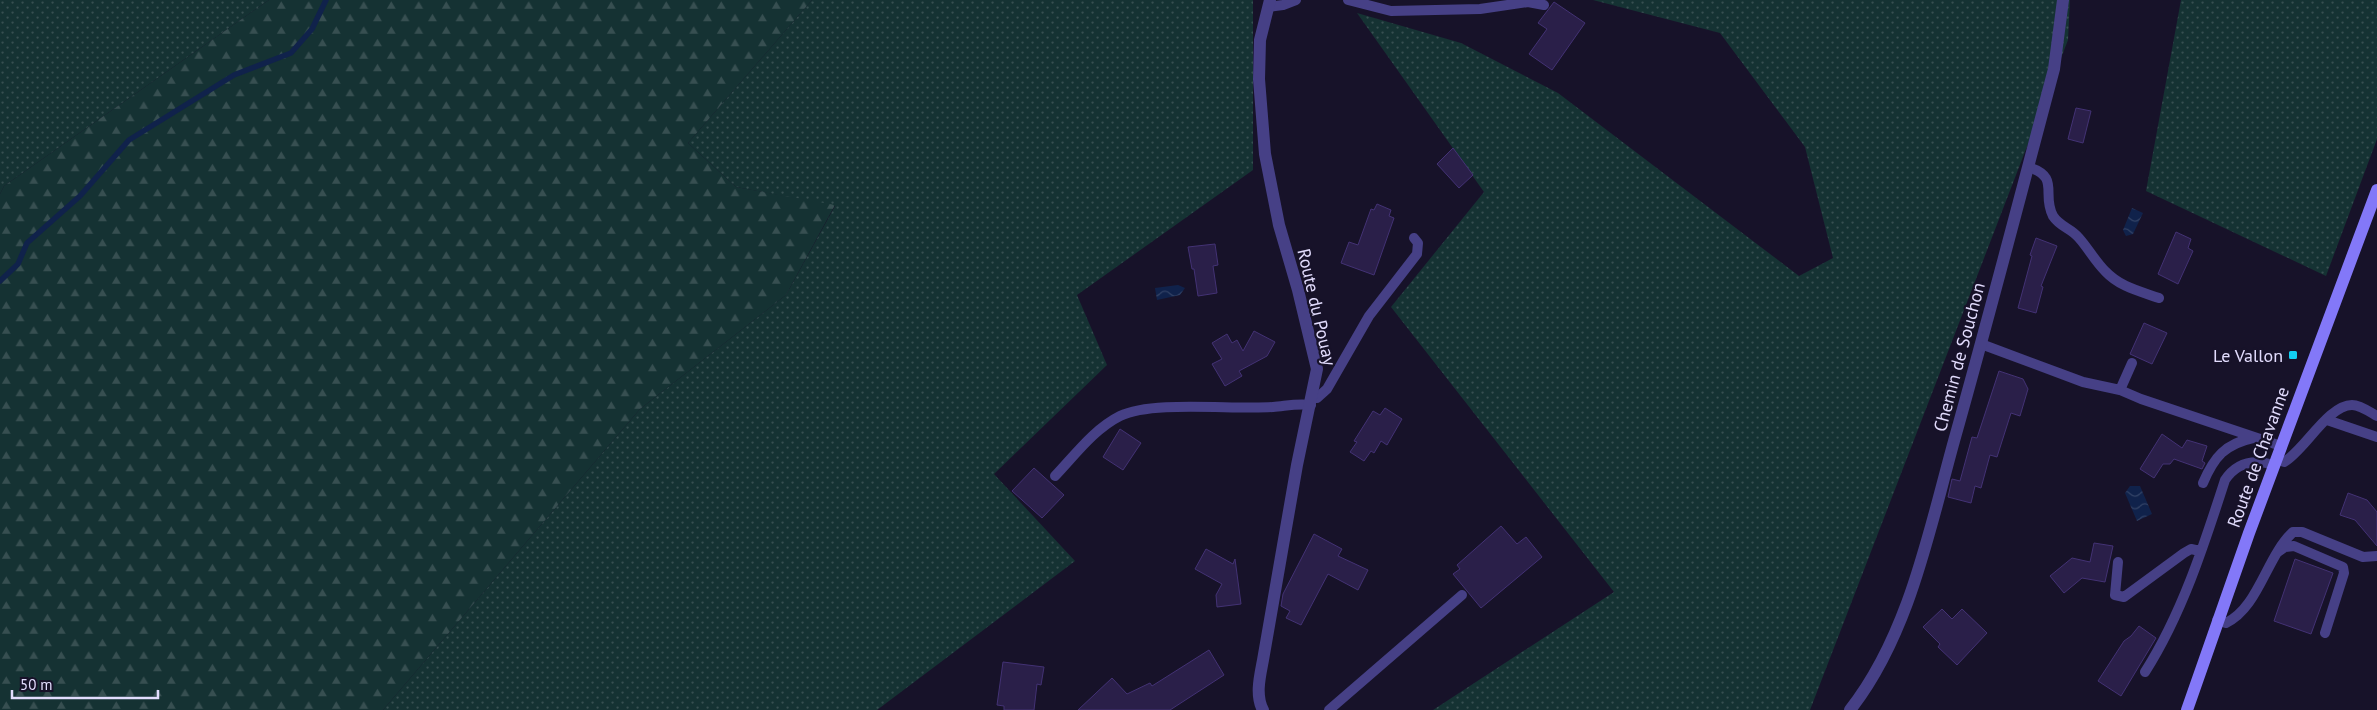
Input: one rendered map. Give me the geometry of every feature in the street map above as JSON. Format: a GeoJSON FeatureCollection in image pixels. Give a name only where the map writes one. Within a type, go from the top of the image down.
{"type":"FeatureCollection","features":[{"type":"Feature","properties":{"kind":"main road","name":"Route de Chavanne"},"geometry":{"type":"LineString","coordinates":[[2187,710],[2217,620],[2377,190]]}},
{"type":"Feature","properties":{"kind":"street","name":"Chemin de Souchon"},"geometry":{"type":"LineString","coordinates":[[1850,710],[1894,638],[1931,524],[2054,69],[2063,0]]}},
{"type":"Feature","properties":{"kind":"street","name":"Route du Pouay"},"geometry":{"type":"LineString","coordinates":[[1263,710],[1260,704],[1258,688],[1297,465],[1312,401],[1317,369],[1298,290],[1279,224],[1265,154],[1259,79],[1260,40],[1269,4]]}},
{"type":"Feature","properties":{"kind":"lane"},"geometry":{"type":"LineString","coordinates":[[1269,4],[1283,5],[1296,0]]}},
{"type":"Feature","properties":{"kind":"lane"},"geometry":{"type":"LineString","coordinates":[[1348,0],[1391,11],[1480,10],[1528,2],[1544,5]]}},
{"type":"Feature","properties":{"kind":"lane"},"geometry":{"type":"LineString","coordinates":[[2028,166],[2045,175],[2049,182],[2050,206],[2052,214],[2059,224],[2079,237],[2103,270],[2114,280],[2127,287],[2159,298]]}},
{"type":"Feature","properties":{"kind":"lane"},"geometry":{"type":"LineString","coordinates":[[1055,476],[1105,426],[1130,412],[1159,409],[1273,407],[1312,401],[1317,398],[1327,389],[1369,316],[1416,254],[1418,243],[1414,238]]}},
{"type":"Feature","properties":{"kind":"lane"},"geometry":{"type":"LineString","coordinates":[[1981,344],[2083,382],[2120,390],[2141,399],[2282,446]]}},
{"type":"Feature","properties":{"kind":"lane"},"geometry":{"type":"LineString","coordinates":[[2120,390],[2132,363]]}},
{"type":"Feature","properties":{"kind":"lane"},"geometry":{"type":"LineString","coordinates":[[2145,672],[2163,643],[2200,551],[2225,480],[2230,472],[2251,461],[2284,462],[2292,458],[2327,420],[2344,406],[2354,405],[2377,416]]}},
{"type":"Feature","properties":{"kind":"lane"},"geometry":{"type":"LineString","coordinates":[[2327,420],[2377,437]]}},
{"type":"Feature","properties":{"kind":"lane"},"geometry":{"type":"LineString","coordinates":[[2203,483],[2212,462],[2221,453],[2235,444],[2254,438]]}},
{"type":"Feature","properties":{"kind":"lane"},"geometry":{"type":"LineString","coordinates":[[2217,620],[2226,623],[2236,618],[2249,602],[2273,556],[2293,532],[2302,532],[2363,556],[2377,556]]}},
{"type":"Feature","properties":{"kind":"lane"},"geometry":{"type":"LineString","coordinates":[[2273,556],[2285,547],[2294,546],[2343,567],[2344,573],[2325,633]]}},
{"type":"Feature","properties":{"kind":"lane"},"geometry":{"type":"LineString","coordinates":[[2118,562],[2115,595],[2124,597],[2184,552],[2191,549],[2200,551]]}},
{"type":"Feature","properties":{"kind":"lane"},"geometry":{"type":"LineString","coordinates":[[1329,710],[1462,595]]}},
{"type":"Feature","properties":{"kind":"green space"},"geometry":{"type":"Polygon","coordinates":[[[0,0],[269,0],[4,186],[0,194],[0,0]]]}},
{"type":"Feature","properties":{"kind":"green space"},"geometry":{"type":"Polygon","coordinates":[[[269,0],[812,0],[688,143],[736,187],[835,205],[786,295],[640,409],[383,710],[0,710],[0,194],[4,186],[269,0]]]}},
{"type":"Feature","properties":{"kind":"green space"},"geometry":{"type":"Polygon","coordinates":[[[812,0],[1253,0],[1253,170],[1077,295],[1107,365],[994,474],[1075,561],[877,710],[383,710],[640,409],[786,295],[835,206],[736,187],[688,143],[812,0]]]}},
{"type":"Feature","properties":{"kind":"green space"},"geometry":{"type":"Polygon","coordinates":[[[1593,0],[2070,0],[2068,40],[1810,710],[1433,710],[1614,592],[1391,307],[1484,192],[1357,13],[1461,43],[1558,93],[1799,276],[1833,258],[1805,147],[1720,33],[1593,0]]]}},
{"type":"Feature","properties":{"kind":"green space"},"geometry":{"type":"Polygon","coordinates":[[[2181,0],[2377,0],[2377,139],[2326,276],[2146,191],[2181,0]]]}},
{"type":"Feature","properties":{"kind":"water"},"geometry":{"type":"Polygon","coordinates":[[[2132,208],[2143,213],[2133,234],[2126,236],[2123,230],[2132,208]]]}},
{"type":"Feature","properties":{"kind":"water"},"geometry":{"type":"Polygon","coordinates":[[[1178,285],[1185,288],[1180,295],[1157,300],[1155,288],[1178,285]]]}},
{"type":"Feature","properties":{"kind":"water"},"geometry":{"type":"Polygon","coordinates":[[[2130,486],[2140,486],[2152,514],[2137,521],[2125,493],[2130,486]]]}},
{"type":"Feature","properties":{"kind":"building"},"geometry":{"type":"Polygon","coordinates":[[[1554,2],[1585,23],[1552,70],[1529,54],[1547,29],[1538,23],[1554,2]]]}},
{"type":"Feature","properties":{"kind":"building"},"geometry":{"type":"Polygon","coordinates":[[[2076,108],[2091,111],[2083,143],[2068,139],[2076,108]]]}},
{"type":"Feature","properties":{"kind":"building"},"geometry":{"type":"Polygon","coordinates":[[[1453,148],[1473,175],[1459,188],[1437,164],[1453,148]]]}},
{"type":"Feature","properties":{"kind":"building"},"geometry":{"type":"Polygon","coordinates":[[[1377,204],[1391,210],[1389,216],[1394,218],[1374,275],[1341,263],[1349,242],[1358,245],[1371,209],[1374,210],[1377,204]]]}},
{"type":"Feature","properties":{"kind":"building"},"geometry":{"type":"Polygon","coordinates":[[[2176,232],[2191,239],[2188,248],[2193,251],[2178,284],[2158,274],[2176,232]]]}},
{"type":"Feature","properties":{"kind":"building"},"geometry":{"type":"Polygon","coordinates":[[[2036,238],[2057,246],[2041,286],[2043,287],[2036,313],[2018,308],[2032,256],[2030,255],[2036,238]]]}},
{"type":"Feature","properties":{"kind":"building"},"geometry":{"type":"Polygon","coordinates":[[[1215,244],[1218,265],[1213,266],[1217,293],[1198,296],[1188,247],[1215,244]]]}},
{"type":"Feature","properties":{"kind":"building"},"geometry":{"type":"Polygon","coordinates":[[[2144,323],[2167,333],[2152,364],[2130,354],[2144,323]]]}},
{"type":"Feature","properties":{"kind":"building"},"geometry":{"type":"Polygon","coordinates":[[[1254,331],[1275,342],[1267,356],[1239,371],[1242,376],[1225,386],[1212,364],[1222,359],[1212,343],[1227,334],[1232,343],[1237,340],[1243,351],[1254,331]]]}},
{"type":"Feature","properties":{"kind":"building"},"geometry":{"type":"Polygon","coordinates":[[[1999,371],[2023,379],[2028,389],[2020,416],[2011,413],[1997,457],[1990,455],[1981,488],[1975,486],[1971,503],[1948,497],[1952,479],[1960,481],[1972,437],[1977,438],[1999,371]]]}},
{"type":"Feature","properties":{"kind":"building"},"geometry":{"type":"Polygon","coordinates":[[[1385,408],[1402,419],[1387,445],[1381,441],[1374,453],[1371,451],[1364,461],[1350,452],[1357,442],[1354,441],[1373,411],[1380,415],[1385,408]]]}},
{"type":"Feature","properties":{"kind":"building"},"geometry":{"type":"Polygon","coordinates":[[[1120,429],[1141,443],[1123,470],[1103,457],[1120,429]]]}},
{"type":"Feature","properties":{"kind":"building"},"geometry":{"type":"Polygon","coordinates":[[[2162,434],[2182,448],[2187,440],[2207,446],[2202,461],[2205,463],[2202,469],[2174,459],[2170,464],[2163,464],[2154,478],[2140,469],[2162,434]]]}},
{"type":"Feature","properties":{"kind":"building"},"geometry":{"type":"Polygon","coordinates":[[[1034,468],[1064,495],[1042,518],[1012,491],[1034,468]]]}},
{"type":"Feature","properties":{"kind":"building"},"geometry":{"type":"Polygon","coordinates":[[[2348,493],[2367,500],[2377,512],[2377,546],[2355,520],[2340,515],[2348,493]]]}},
{"type":"Feature","properties":{"kind":"building"},"geometry":{"type":"Polygon","coordinates":[[[1501,526],[1517,544],[1526,537],[1542,557],[1481,608],[1453,574],[1460,569],[1457,565],[1501,526]]]}},
{"type":"Feature","properties":{"kind":"building"},"geometry":{"type":"Polygon","coordinates":[[[1314,534],[1342,549],[1338,556],[1368,570],[1358,590],[1328,574],[1301,625],[1286,618],[1290,611],[1281,606],[1283,594],[1314,534]]]}},
{"type":"Feature","properties":{"kind":"building"},"geometry":{"type":"Polygon","coordinates":[[[2094,543],[2113,546],[2105,582],[2082,578],[2064,593],[2050,576],[2072,558],[2090,562],[2094,543]]]}},
{"type":"Feature","properties":{"kind":"building"},"geometry":{"type":"Polygon","coordinates":[[[1206,549],[1233,564],[1235,559],[1241,604],[1217,607],[1216,595],[1222,584],[1195,569],[1206,549]]]}},
{"type":"Feature","properties":{"kind":"building"},"geometry":{"type":"Polygon","coordinates":[[[2295,559],[2333,573],[2311,634],[2274,621],[2295,559]]]}},
{"type":"Feature","properties":{"kind":"building"},"geometry":{"type":"Polygon","coordinates":[[[1942,609],[1952,619],[1962,609],[1987,633],[1957,665],[1938,647],[1940,644],[1923,627],[1942,609]]]}},
{"type":"Feature","properties":{"kind":"building"},"geometry":{"type":"Polygon","coordinates":[[[2139,626],[2156,638],[2121,696],[2098,681],[2124,641],[2139,626]]]}},
{"type":"Feature","properties":{"kind":"building"},"geometry":{"type":"Polygon","coordinates":[[[1209,650],[1224,675],[1170,710],[1078,710],[1112,678],[1127,694],[1150,683],[1152,686],[1209,650]]]}},
{"type":"Feature","properties":{"kind":"building"},"geometry":{"type":"Polygon","coordinates":[[[1003,662],[1044,667],[1041,685],[1037,684],[1034,710],[1004,710],[1004,706],[997,705],[1003,662]]]}},
{"type":"Feature","properties":{"kind":"waterway"},"geometry":{"type":"LineString","coordinates":[[0,281],[18,264],[27,243],[80,196],[129,140],[234,75],[291,53],[312,29],[326,0]]}},
{"type":"Feature","properties":{"kind":"place","name":"Le Vallon"},"geometry":{"type":"Point","coordinates":[2293,355]}}]}
